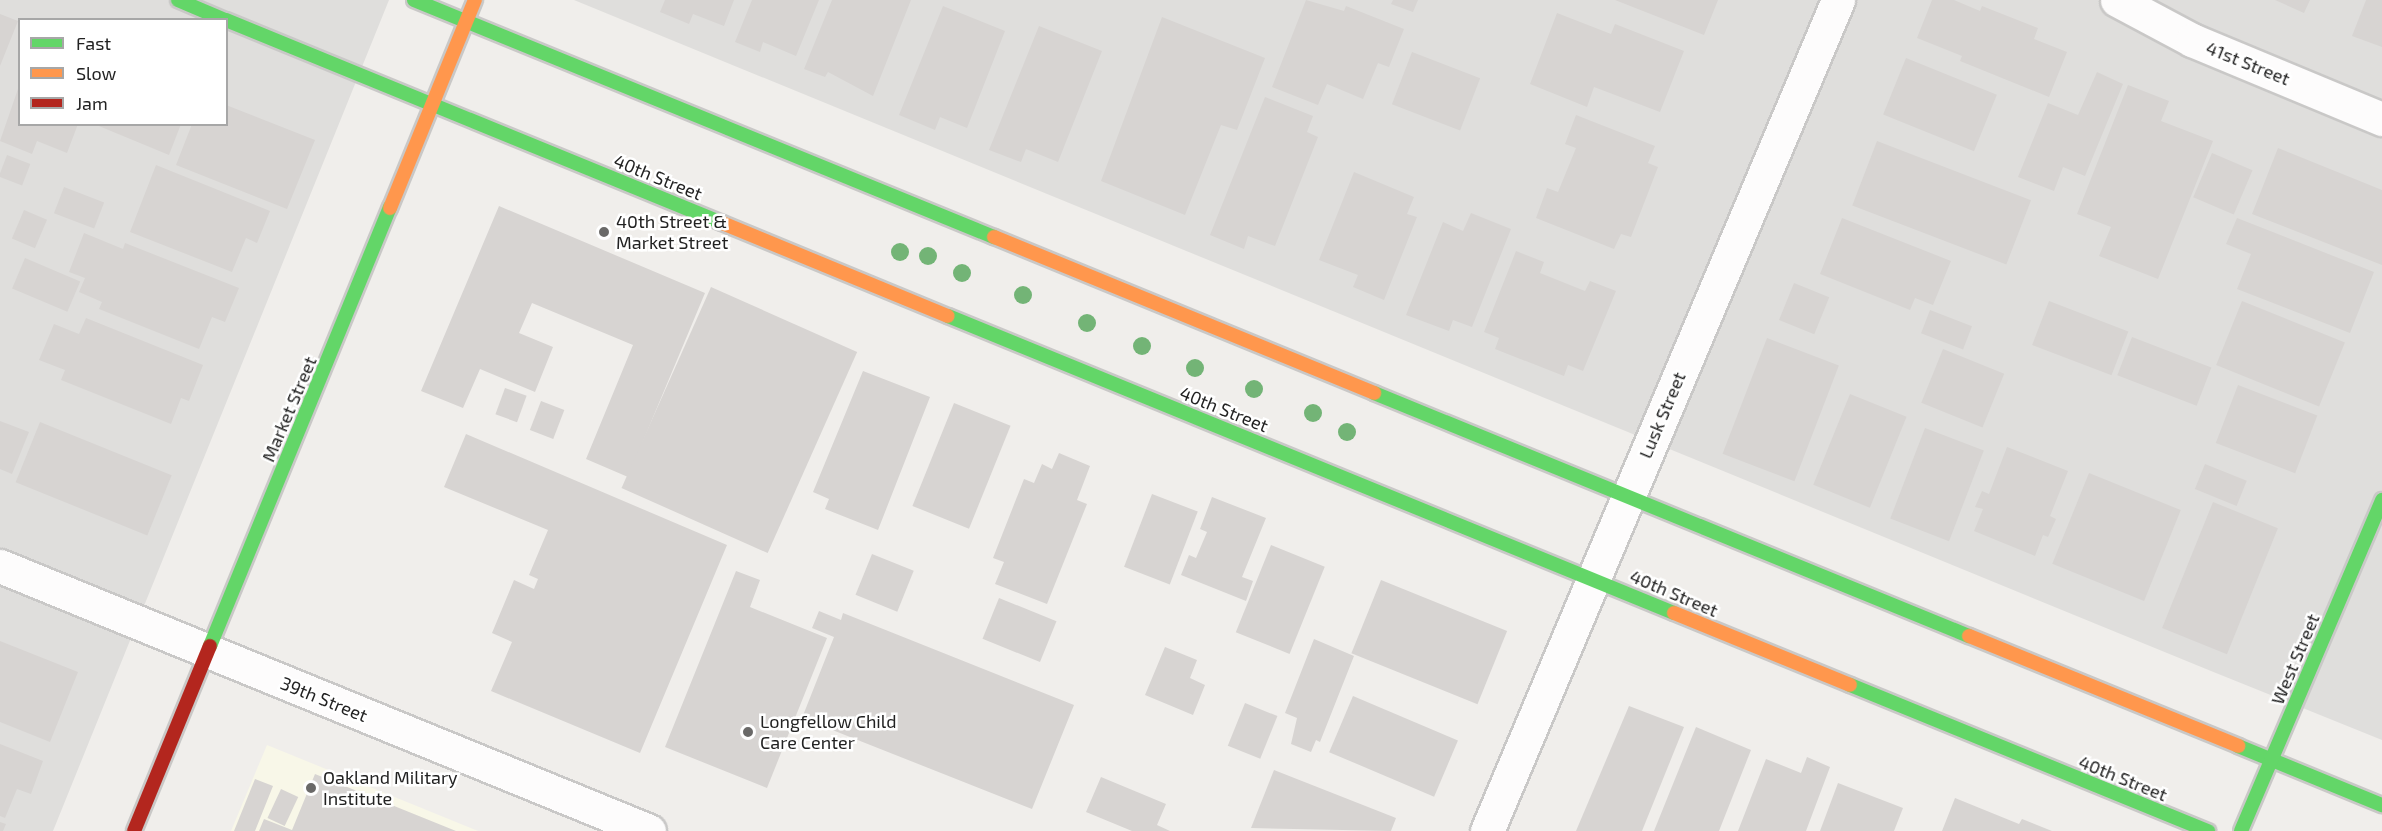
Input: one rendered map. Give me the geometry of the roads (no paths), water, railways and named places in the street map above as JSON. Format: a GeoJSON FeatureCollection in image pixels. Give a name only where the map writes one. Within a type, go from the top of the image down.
{"type":"FeatureCollection","features":[{"type":"Feature","properties":{"kind":"main road","name":"40th Street"},"geometry":{"type":"LineString","coordinates":[[178,0],[221,18]]}},
{"type":"Feature","properties":{"kind":"main road"},"geometry":{"type":"LineString","coordinates":[[414,0],[2382,805]]}},
{"type":"Feature","properties":{"kind":"main road","name":"Market Street"},"geometry":{"type":"LineString","coordinates":[[134,831],[476,0]]}},
{"type":"Feature","properties":{"kind":"main road","name":"40th Street"},"geometry":{"type":"LineString","coordinates":[[228,21],[2208,831]]}},
{"type":"Feature","properties":{"kind":"main road","name":"West Street"},"geometry":{"type":"LineString","coordinates":[[2241,831],[2382,500]]}},
{"type":"Feature","properties":{"kind":"street","name":"Lusk Street"},"geometry":{"type":"LineString","coordinates":[[1487,831],[1838,0]]}},
{"type":"Feature","properties":{"kind":"street","name":"41st Street"},"geometry":{"type":"LineString","coordinates":[[2117,0],[2192,40],[2382,118]]}},
{"type":"Feature","properties":{"kind":"street","name":"39th Street"},"geometry":{"type":"LineString","coordinates":[[0,566],[649,831]]}},
{"type":"Feature","properties":{"kind":"place","name":"40th Street & Market Street"},"geometry":{"type":"Point","coordinates":[604,232]}},
{"type":"Feature","properties":{"kind":"place","name":"Longfellow Child Care Center"},"geometry":{"type":"Point","coordinates":[748,732]}},
{"type":"Feature","properties":{"kind":"place","name":"Oakland Military Institute"},"geometry":{"type":"Point","coordinates":[311,788]}}]}
